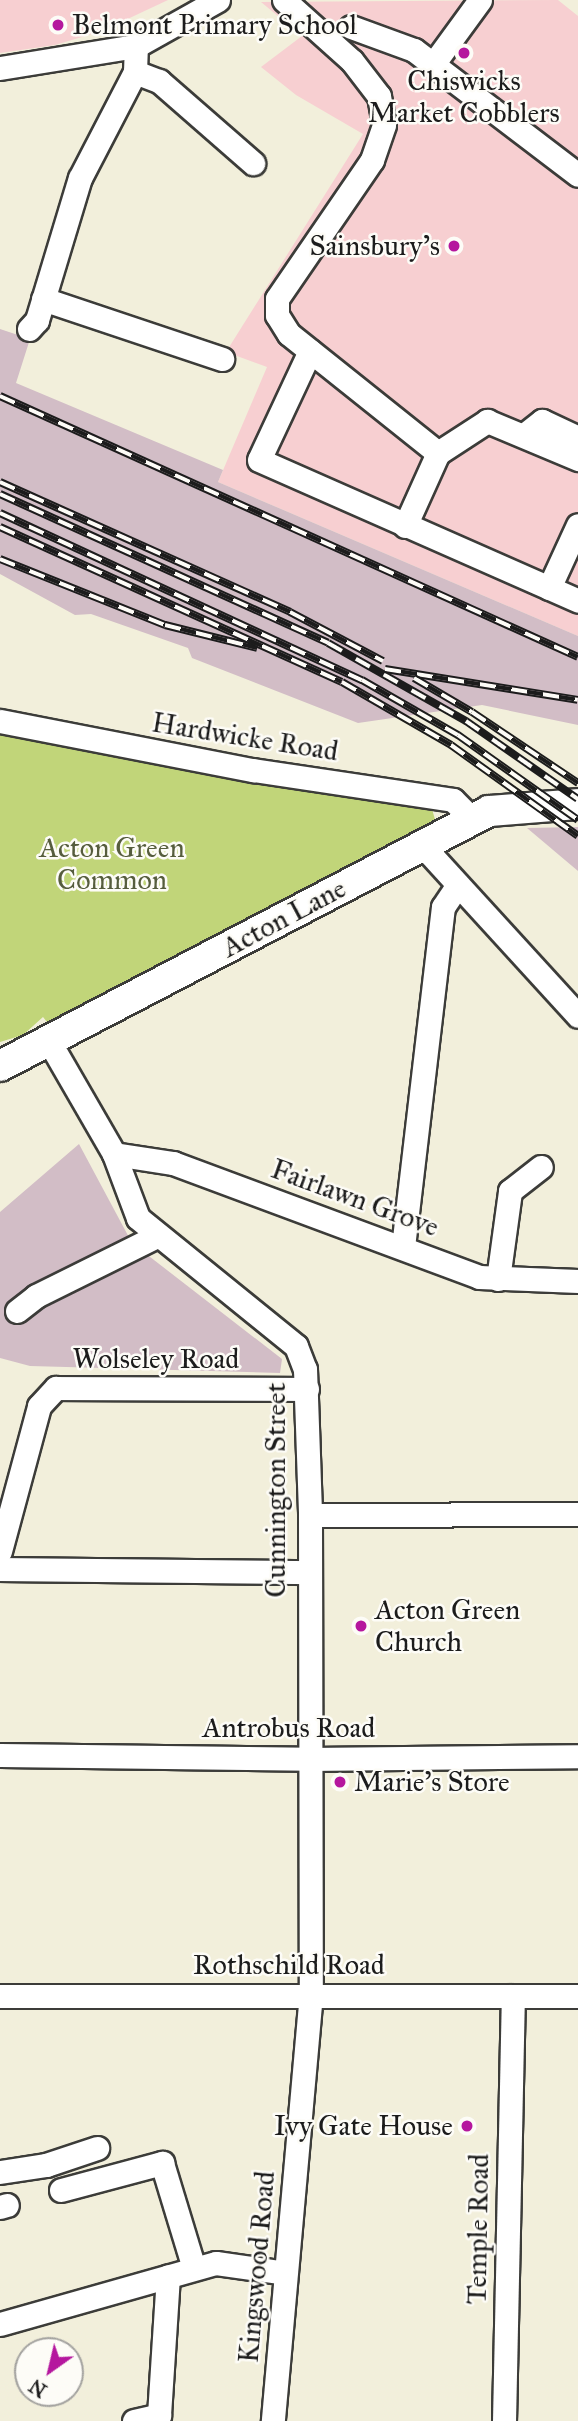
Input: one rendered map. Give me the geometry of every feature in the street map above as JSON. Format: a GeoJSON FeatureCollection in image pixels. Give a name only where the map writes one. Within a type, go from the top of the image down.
{"type":"FeatureCollection","features":[{"type":"Feature","properties":{"kind":"main road","name":"Acton Lane"},"geometry":{"type":"LineString","coordinates":[[0,1066],[50,1043],[489,811],[578,804]]}},
{"type":"Feature","properties":{"kind":"street"},"geometry":{"type":"LineString","coordinates":[[0,68],[127,47],[218,0]]}},
{"type":"Feature","properties":{"kind":"street"},"geometry":{"type":"LineString","coordinates":[[284,0],[352,61],[379,96],[384,125],[378,150],[277,299],[282,327],[438,453]]}},
{"type":"Feature","properties":{"kind":"street"},"geometry":{"type":"LineString","coordinates":[[434,64],[480,0]]}},
{"type":"Feature","properties":{"kind":"street"},"geometry":{"type":"LineString","coordinates":[[351,27],[414,50],[578,175]]}},
{"type":"Feature","properties":{"kind":"street"},"geometry":{"type":"LineString","coordinates":[[29,329],[43,299],[80,178],[135,72],[127,47]]}},
{"type":"Feature","properties":{"kind":"street"},"geometry":{"type":"LineString","coordinates":[[135,72],[159,81],[253,163]]}},
{"type":"Feature","properties":{"kind":"street"},"geometry":{"type":"LineString","coordinates":[[43,299],[222,359]]}},
{"type":"Feature","properties":{"kind":"street"},"geometry":{"type":"LineString","coordinates":[[310,351],[259,460],[578,601]]}},
{"type":"Feature","properties":{"kind":"street"},"geometry":{"type":"LineString","coordinates":[[405,526],[438,453],[487,421],[567,454]]}},
{"type":"Feature","properties":{"kind":"street"},"geometry":{"type":"LineString","coordinates":[[524,435],[542,421],[578,438]]}},
{"type":"Feature","properties":{"kind":"street"},"geometry":{"type":"LineString","coordinates":[[549,588],[578,525]]}},
{"type":"Feature","properties":{"kind":"street","name":"Hardwicke Road"},"geometry":{"type":"LineString","coordinates":[[0,721],[226,765],[453,800],[473,820]]}},
{"type":"Feature","properties":{"kind":"street"},"geometry":{"type":"LineString","coordinates":[[422,845],[578,1016]]}},
{"type":"Feature","properties":{"kind":"street"},"geometry":{"type":"LineString","coordinates":[[403,1247],[443,907],[457,886]]}},
{"type":"Feature","properties":{"kind":"street","name":"Cunnington Street"},"geometry":{"type":"LineString","coordinates":[[50,1043],[114,1154],[138,1217],[157,1236],[296,1346],[307,1389],[310,1515],[307,1572],[311,1993]]}},
{"type":"Feature","properties":{"kind":"street","name":"Fairlawn Grove"},"geometry":{"type":"LineString","coordinates":[[114,1154],[173,1163],[479,1277],[578,1281]]}},
{"type":"Feature","properties":{"kind":"street"},"geometry":{"type":"LineString","coordinates":[[498,1279],[510,1191],[541,1167]]}},
{"type":"Feature","properties":{"kind":"street"},"geometry":{"type":"LineString","coordinates":[[17,1311],[36,1296],[157,1236]]}},
{"type":"Feature","properties":{"kind":"street","name":"Wolseley Road"},"geometry":{"type":"LineString","coordinates":[[0,1552],[39,1406],[56,1388],[307,1389]]}},
{"type":"Feature","properties":{"kind":"street"},"geometry":{"type":"LineString","coordinates":[[310,1515],[578,1514]]}},
{"type":"Feature","properties":{"kind":"street"},"geometry":{"type":"LineString","coordinates":[[0,1569],[307,1572]]}},
{"type":"Feature","properties":{"kind":"street","name":"Antrobus Road"},"geometry":{"type":"LineString","coordinates":[[0,1755],[308,1759],[578,1756]]}},
{"type":"Feature","properties":{"kind":"street","name":"Rothschild Road"},"geometry":{"type":"LineString","coordinates":[[0,1996],[311,1993],[578,1996]]}},
{"type":"Feature","properties":{"kind":"street","name":"Kingswood Road"},"geometry":{"type":"LineString","coordinates":[[273,2421],[311,1993]]}},
{"type":"Feature","properties":{"kind":"street","name":"Temple Road"},"geometry":{"type":"LineString","coordinates":[[504,2421],[513,1996]]}},
{"type":"Feature","properties":{"kind":"street"},"geometry":{"type":"LineString","coordinates":[[0,2172],[46,2165],[97,2148]]}},
{"type":"Feature","properties":{"kind":"street"},"geometry":{"type":"LineString","coordinates":[[61,2190],[162,2162],[194,2268]]}},
{"type":"Feature","properties":{"kind":"street"},"geometry":{"type":"LineString","coordinates":[[0,2324],[215,2263],[285,2273]]}},
{"type":"Feature","properties":{"kind":"street"},"geometry":{"type":"LineString","coordinates":[[134,2421],[159,2415],[168,2276]]}},
{"type":"Feature","properties":{"kind":"shaded area","name":"Belmont Primary School"},"geometry":{"type":"Polygon","coordinates":[[[0,0],[168,0],[102,31],[55,45],[0,53],[0,0]]]}},
{"type":"Feature","properties":{"kind":"shaded area"},"geometry":{"type":"Polygon","coordinates":[[[558,0],[578,16],[578,636],[218,482],[267,367],[226,352],[363,134],[296,95],[261,67],[302,36],[261,2],[558,0]]]}},
{"type":"Feature","properties":{"kind":"shaded area"},"geometry":{"type":"Polygon","coordinates":[[[0,329],[30,339],[16,383],[223,470],[218,482],[578,636],[578,725],[482,705],[358,723],[192,658],[188,648],[91,614],[75,615],[0,574],[0,329]]]}},
{"type":"Feature","properties":{"kind":"shaded area"},"geometry":{"type":"Polygon","coordinates":[[[578,827],[578,871],[527,828],[578,827]]]}},
{"type":"Feature","properties":{"kind":"shaded area"},"geometry":{"type":"Polygon","coordinates":[[[79,1144],[132,1243],[282,1359],[280,1373],[30,1366],[0,1358],[0,1212],[79,1144]]]}},
{"type":"Feature","properties":{"kind":"green space","name":"Acton Green Common"},"geometry":{"type":"Polygon","coordinates":[[[0,729],[432,809],[436,823],[47,1022],[43,1017],[23,1035],[0,1042],[0,729]]]}},
{"type":"Feature","properties":{"kind":"railway"},"geometry":{"type":"LineString","coordinates":[[0,396],[578,657]]}},
{"type":"Feature","properties":{"kind":"railway"},"geometry":{"type":"LineString","coordinates":[[0,482],[290,612],[383,661]]}},
{"type":"Feature","properties":{"kind":"railway"},"geometry":{"type":"LineString","coordinates":[[0,494],[328,643],[466,721],[578,799]]}},
{"type":"Feature","properties":{"kind":"railway"},"geometry":{"type":"LineString","coordinates":[[0,513],[362,680],[458,735],[578,820]]}},
{"type":"Feature","properties":{"kind":"railway"},"geometry":{"type":"LineString","coordinates":[[0,527],[342,682],[451,745],[578,836]]}},
{"type":"Feature","properties":{"kind":"railway"},"geometry":{"type":"LineString","coordinates":[[0,559],[165,625],[257,648]]}},
{"type":"Feature","properties":{"kind":"railway"},"geometry":{"type":"LineString","coordinates":[[385,669],[578,700]]}},
{"type":"Feature","properties":{"kind":"railway"},"geometry":{"type":"LineString","coordinates":[[414,678],[472,712],[578,783]]}},
{"type":"Feature","properties":{"kind":"place","name":"Belmont Primary School"},"geometry":{"type":"Point","coordinates":[58,25]}},
{"type":"Feature","properties":{"kind":"place","name":"Chiswicks Market Cobblers"},"geometry":{"type":"Point","coordinates":[464,53]}},
{"type":"Feature","properties":{"kind":"place","name":"Sainsbury's"},"geometry":{"type":"Point","coordinates":[454,246]}},
{"type":"Feature","properties":{"kind":"place","name":"Acton Green Church"},"geometry":{"type":"Point","coordinates":[361,1626]}},
{"type":"Feature","properties":{"kind":"place","name":"Marie's Store"},"geometry":{"type":"Point","coordinates":[340,1782]}},
{"type":"Feature","properties":{"kind":"place","name":"Ivy Gate House"},"geometry":{"type":"Point","coordinates":[467,2126]}}]}
